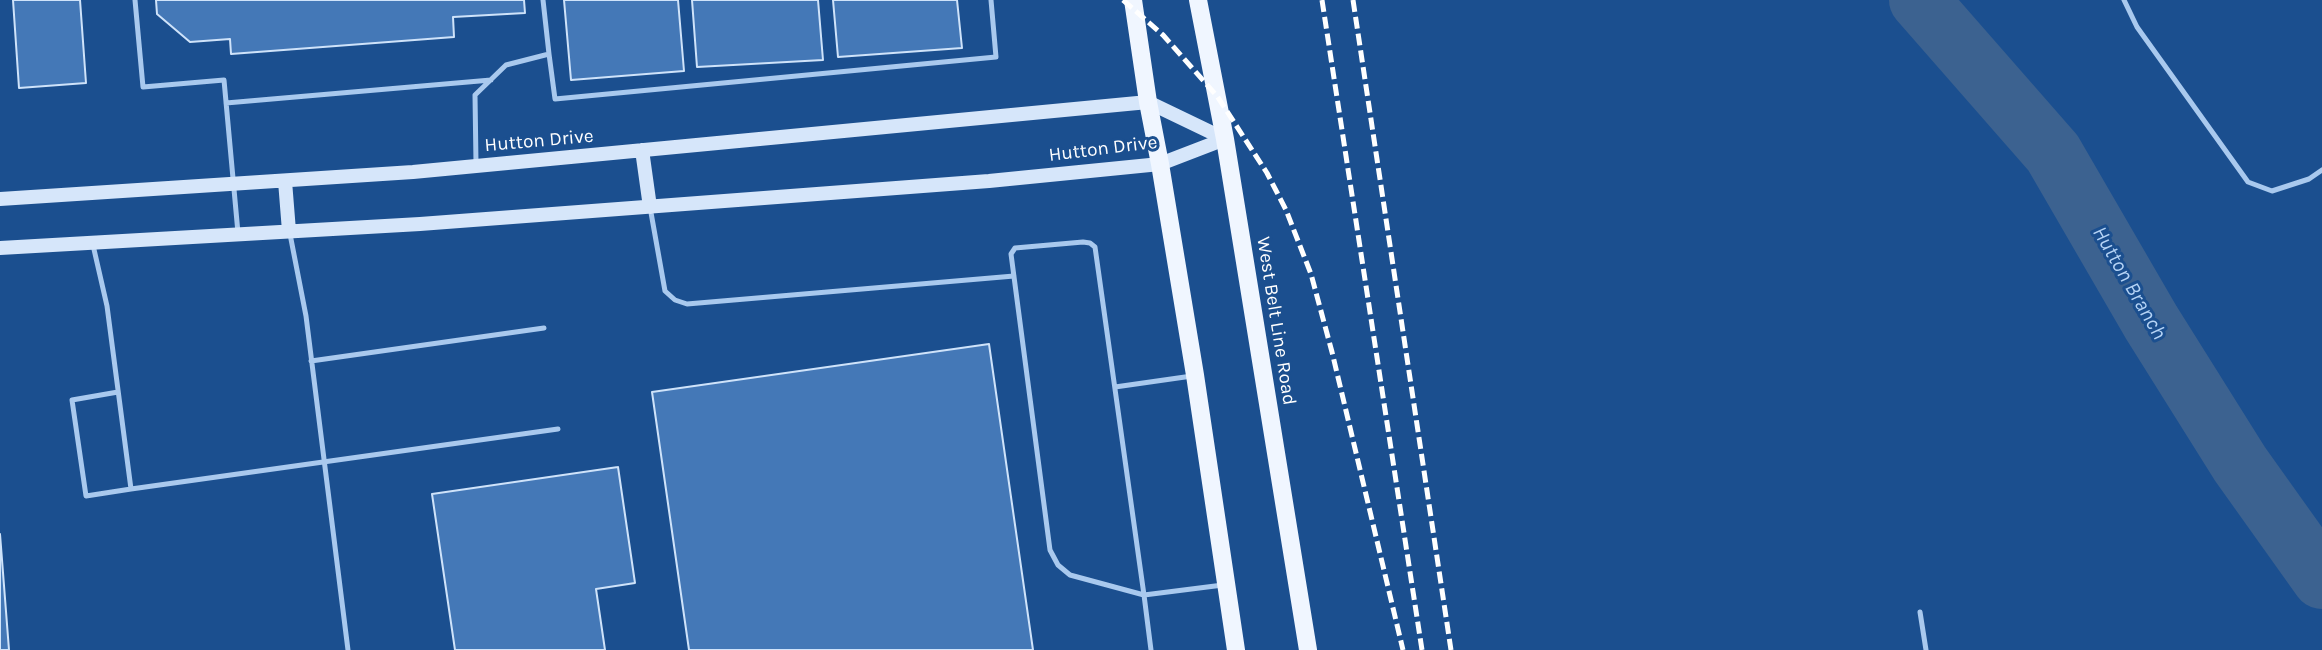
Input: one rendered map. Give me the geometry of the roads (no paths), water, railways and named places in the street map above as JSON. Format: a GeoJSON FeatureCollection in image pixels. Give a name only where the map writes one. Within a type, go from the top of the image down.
{"type":"FeatureCollection","features":[{"type":"Feature","properties":{"kind":"main road"},"geometry":{"type":"LineString","coordinates":[[1133,0],[1195,375],[1236,650]]}},
{"type":"Feature","properties":{"kind":"main road","name":"West Belt Line Road"},"geometry":{"type":"LineString","coordinates":[[1198,0],[1225,139],[1308,650]]}},
{"type":"Feature","properties":{"kind":"street","name":"Hutton Drive"},"geometry":{"type":"LineString","coordinates":[[0,199],[476,166],[1148,102],[1225,139]]}},
{"type":"Feature","properties":{"kind":"street","name":"Hutton Drive"},"geometry":{"type":"LineString","coordinates":[[0,247],[650,207],[989,181],[1160,164],[1225,139]]}},
{"type":"Feature","properties":{"kind":"street"},"geometry":{"type":"LineString","coordinates":[[642,150],[650,207]]}},
{"type":"Feature","properties":{"kind":"street"},"geometry":{"type":"LineString","coordinates":[[285,181],[289,231]]}},
{"type":"Feature","properties":{"kind":"lane"},"geometry":{"type":"LineString","coordinates":[[135,0],[143,87],[224,80],[238,234]]}},
{"type":"Feature","properties":{"kind":"lane"},"geometry":{"type":"LineString","coordinates":[[543,0],[555,99],[996,57],[991,0]]}},
{"type":"Feature","properties":{"kind":"lane"},"geometry":{"type":"LineString","coordinates":[[2124,0],[2137,27],[2248,182],[2273,191],[2309,179],[2322,170]]}},
{"type":"Feature","properties":{"kind":"lane"},"geometry":{"type":"LineString","coordinates":[[476,166],[475,95],[506,65],[549,54]]}},
{"type":"Feature","properties":{"kind":"lane"},"geometry":{"type":"LineString","coordinates":[[226,103],[491,80]]}},
{"type":"Feature","properties":{"kind":"lane"},"geometry":{"type":"LineString","coordinates":[[650,207],[665,291],[675,300],[687,304],[1014,276]]}},
{"type":"Feature","properties":{"kind":"lane"},"geometry":{"type":"LineString","coordinates":[[289,231],[306,316],[348,650]]}},
{"type":"Feature","properties":{"kind":"lane"},"geometry":{"type":"LineString","coordinates":[[93,242],[107,306],[131,489]]}},
{"type":"Feature","properties":{"kind":"lane"},"geometry":{"type":"LineString","coordinates":[[1151,650],[1144,595],[1095,247],[1083,242],[1015,247],[1011,254],[1051,550],[1058,565],[1070,575],[1144,595],[1227,584]]}},
{"type":"Feature","properties":{"kind":"lane"},"geometry":{"type":"LineString","coordinates":[[311,361],[544,328]]}},
{"type":"Feature","properties":{"kind":"lane"},"geometry":{"type":"LineString","coordinates":[[1115,387],[1195,375]]}},
{"type":"Feature","properties":{"kind":"lane"},"geometry":{"type":"LineString","coordinates":[[118,392],[72,400],[86,495],[558,429]]}},
{"type":"Feature","properties":{"kind":"lane"},"geometry":{"type":"LineString","coordinates":[[1920,612],[1926,650]]}},
{"type":"Feature","properties":{"kind":"waterway","name":"Hutton Branch"},"geometry":{"type":"LineString","coordinates":[[1919,0],[2053,153],[2151,322],[2240,464],[2322,579]]}},
{"type":"Feature","properties":{"kind":"railway"},"geometry":{"type":"LineString","coordinates":[[1123,0],[1163,35],[1217,96],[1267,173],[1286,210],[1311,274],[1332,352],[1403,650]]}},
{"type":"Feature","properties":{"kind":"railway"},"geometry":{"type":"LineString","coordinates":[[1322,0],[1422,650]]}},
{"type":"Feature","properties":{"kind":"railway"},"geometry":{"type":"LineString","coordinates":[[1353,0],[1451,650]]}}]}
